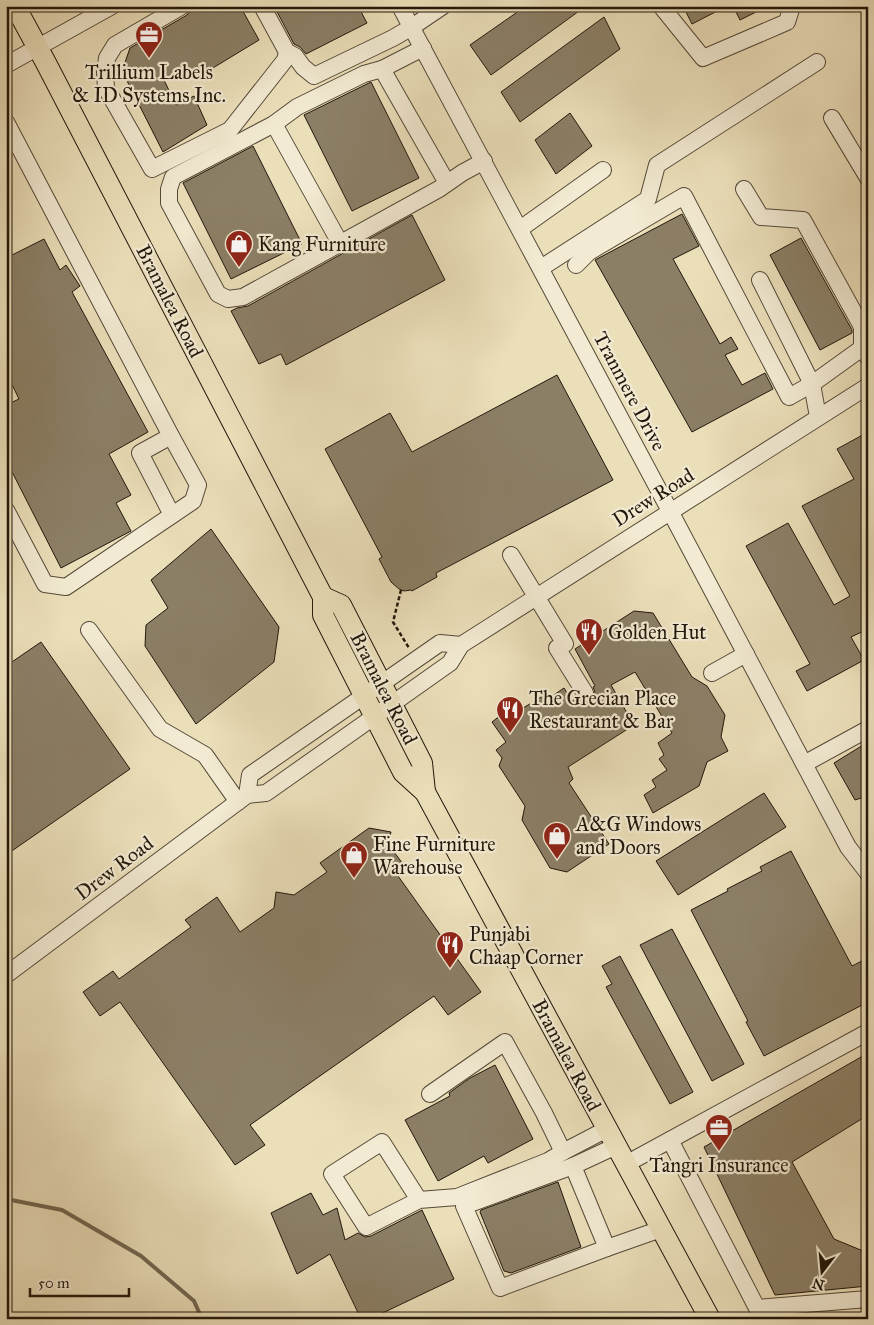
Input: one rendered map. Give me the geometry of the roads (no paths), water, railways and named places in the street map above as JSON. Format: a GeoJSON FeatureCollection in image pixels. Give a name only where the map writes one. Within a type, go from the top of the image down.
{"type":"FeatureCollection","features":[{"type":"Feature","properties":{"kind":"main road","name":"Bramalea Road"},"geometry":{"type":"LineString","coordinates":[[15,6],[324,597],[323,615],[403,772],[425,792],[710,1319]]}},
{"type":"Feature","properties":{"kind":"main road","name":"Bramalea Road"},"geometry":{"type":"LineString","coordinates":[[324,597],[341,605],[392,703],[422,763],[425,792]]}},
{"type":"Feature","properties":{"kind":"street"},"geometry":{"type":"LineString","coordinates":[[6,65],[112,6]]}},
{"type":"Feature","properties":{"kind":"street"},"geometry":{"type":"LineString","coordinates":[[182,6],[115,45],[107,58],[105,72],[106,88],[152,169],[230,130],[286,60],[286,52],[262,6]]}},
{"type":"Feature","properties":{"kind":"street","name":"Tranmere Drive"},"geometry":{"type":"LineString","coordinates":[[400,6],[520,228],[848,847],[868,873]]}},
{"type":"Feature","properties":{"kind":"street"},"geometry":{"type":"LineString","coordinates":[[286,52],[295,56],[303,67],[314,76],[412,28],[443,6]]}},
{"type":"Feature","properties":{"kind":"street"},"geometry":{"type":"LineString","coordinates":[[661,6],[703,58],[787,22],[792,6]]}},
{"type":"Feature","properties":{"kind":"street"},"geometry":{"type":"LineString","coordinates":[[423,48],[297,107],[274,124],[173,176],[169,189],[169,203],[218,294],[228,299],[243,297],[484,161]]}},
{"type":"Feature","properties":{"kind":"street"},"geometry":{"type":"LineString","coordinates":[[541,268],[648,200],[657,164],[816,62]]}},
{"type":"Feature","properties":{"kind":"street"},"geometry":{"type":"LineString","coordinates":[[382,68],[447,183]]}},
{"type":"Feature","properties":{"kind":"street"},"geometry":{"type":"LineString","coordinates":[[832,118],[868,178]]}},
{"type":"Feature","properties":{"kind":"street"},"geometry":{"type":"LineString","coordinates":[[6,122],[198,485],[193,501],[66,588],[45,584],[6,510]]}},
{"type":"Feature","properties":{"kind":"street"},"geometry":{"type":"LineString","coordinates":[[274,124],[340,243]]}},
{"type":"Feature","properties":{"kind":"street"},"geometry":{"type":"LineString","coordinates":[[520,228],[603,170]]}},
{"type":"Feature","properties":{"kind":"street"},"geometry":{"type":"LineString","coordinates":[[576,265],[589,252],[684,196],[789,396],[865,353],[862,327],[803,220],[761,217],[744,189]]}},
{"type":"Feature","properties":{"kind":"street"},"geometry":{"type":"LineString","coordinates":[[760,280],[812,384],[818,417]]}},
{"type":"Feature","properties":{"kind":"street","name":"Drew Road"},"geometry":{"type":"LineString","coordinates":[[6,975],[242,799],[266,793],[450,662],[461,645],[868,386]]}},
{"type":"Feature","properties":{"kind":"street"},"geometry":{"type":"LineString","coordinates":[[171,436],[140,453],[172,515]]}},
{"type":"Feature","properties":{"kind":"street"},"geometry":{"type":"LineString","coordinates":[[510,555],[536,597],[585,693]]}},
{"type":"Feature","properties":{"kind":"street"},"geometry":{"type":"LineString","coordinates":[[89,630],[160,729],[205,755],[242,799]]}},
{"type":"Feature","properties":{"kind":"street"},"geometry":{"type":"LineString","coordinates":[[242,799],[250,775],[440,643],[461,645]]}},
{"type":"Feature","properties":{"kind":"street"},"geometry":{"type":"LineString","coordinates":[[712,673],[746,654]]}},
{"type":"Feature","properties":{"kind":"street"},"geometry":{"type":"LineString","coordinates":[[804,764],[868,729]]}},
{"type":"Feature","properties":{"kind":"street"},"geometry":{"type":"LineString","coordinates":[[626,1164],[868,1032]]}},
{"type":"Feature","properties":{"kind":"street"},"geometry":{"type":"LineString","coordinates":[[430,1094],[505,1042],[563,1152]]}},
{"type":"Feature","properties":{"kind":"street"},"geometry":{"type":"LineString","coordinates":[[418,1200],[382,1142],[332,1174],[366,1227],[418,1200],[457,1197],[548,1161],[563,1152],[612,1137]]}},
{"type":"Feature","properties":{"kind":"street"},"geometry":{"type":"LineString","coordinates":[[612,1137],[573,1166],[464,1206],[500,1288],[661,1229]]}},
{"type":"Feature","properties":{"kind":"street"},"geometry":{"type":"LineString","coordinates":[[670,1140],[757,1308],[868,1299]]}},
{"type":"Feature","properties":{"kind":"street"},"geometry":{"type":"LineString","coordinates":[[573,1166],[608,1248]]}},
{"type":"Feature","properties":{"kind":"waterway"},"geometry":{"type":"LineString","coordinates":[[6,1199],[62,1210],[141,1256],[194,1301],[202,1319]]}},
{"type":"Feature","properties":{"kind":"place","name":"Trillium Labels & ID Systems Inc."},"geometry":{"type":"Point","coordinates":[149,59]}},
{"type":"Feature","properties":{"kind":"place","name":"Kang Furniture"},"geometry":{"type":"Point","coordinates":[239,268]}},
{"type":"Feature","properties":{"kind":"place","name":"Golden Hut"},"geometry":{"type":"Point","coordinates":[589,656]}},
{"type":"Feature","properties":{"kind":"place","name":"The Grecian Place Restaurant & Bar"},"geometry":{"type":"Point","coordinates":[510,734]}},
{"type":"Feature","properties":{"kind":"place","name":"A&G Windows and Doors"},"geometry":{"type":"Point","coordinates":[557,860]}},
{"type":"Feature","properties":{"kind":"place","name":"Fine Furniture Warehouse"},"geometry":{"type":"Point","coordinates":[354,879]}},
{"type":"Feature","properties":{"kind":"place","name":"Punjabi Chaap Corner"},"geometry":{"type":"Point","coordinates":[450,969]}},
{"type":"Feature","properties":{"kind":"place","name":"Tangri Insurance"},"geometry":{"type":"Point","coordinates":[719,1152]}}]}
